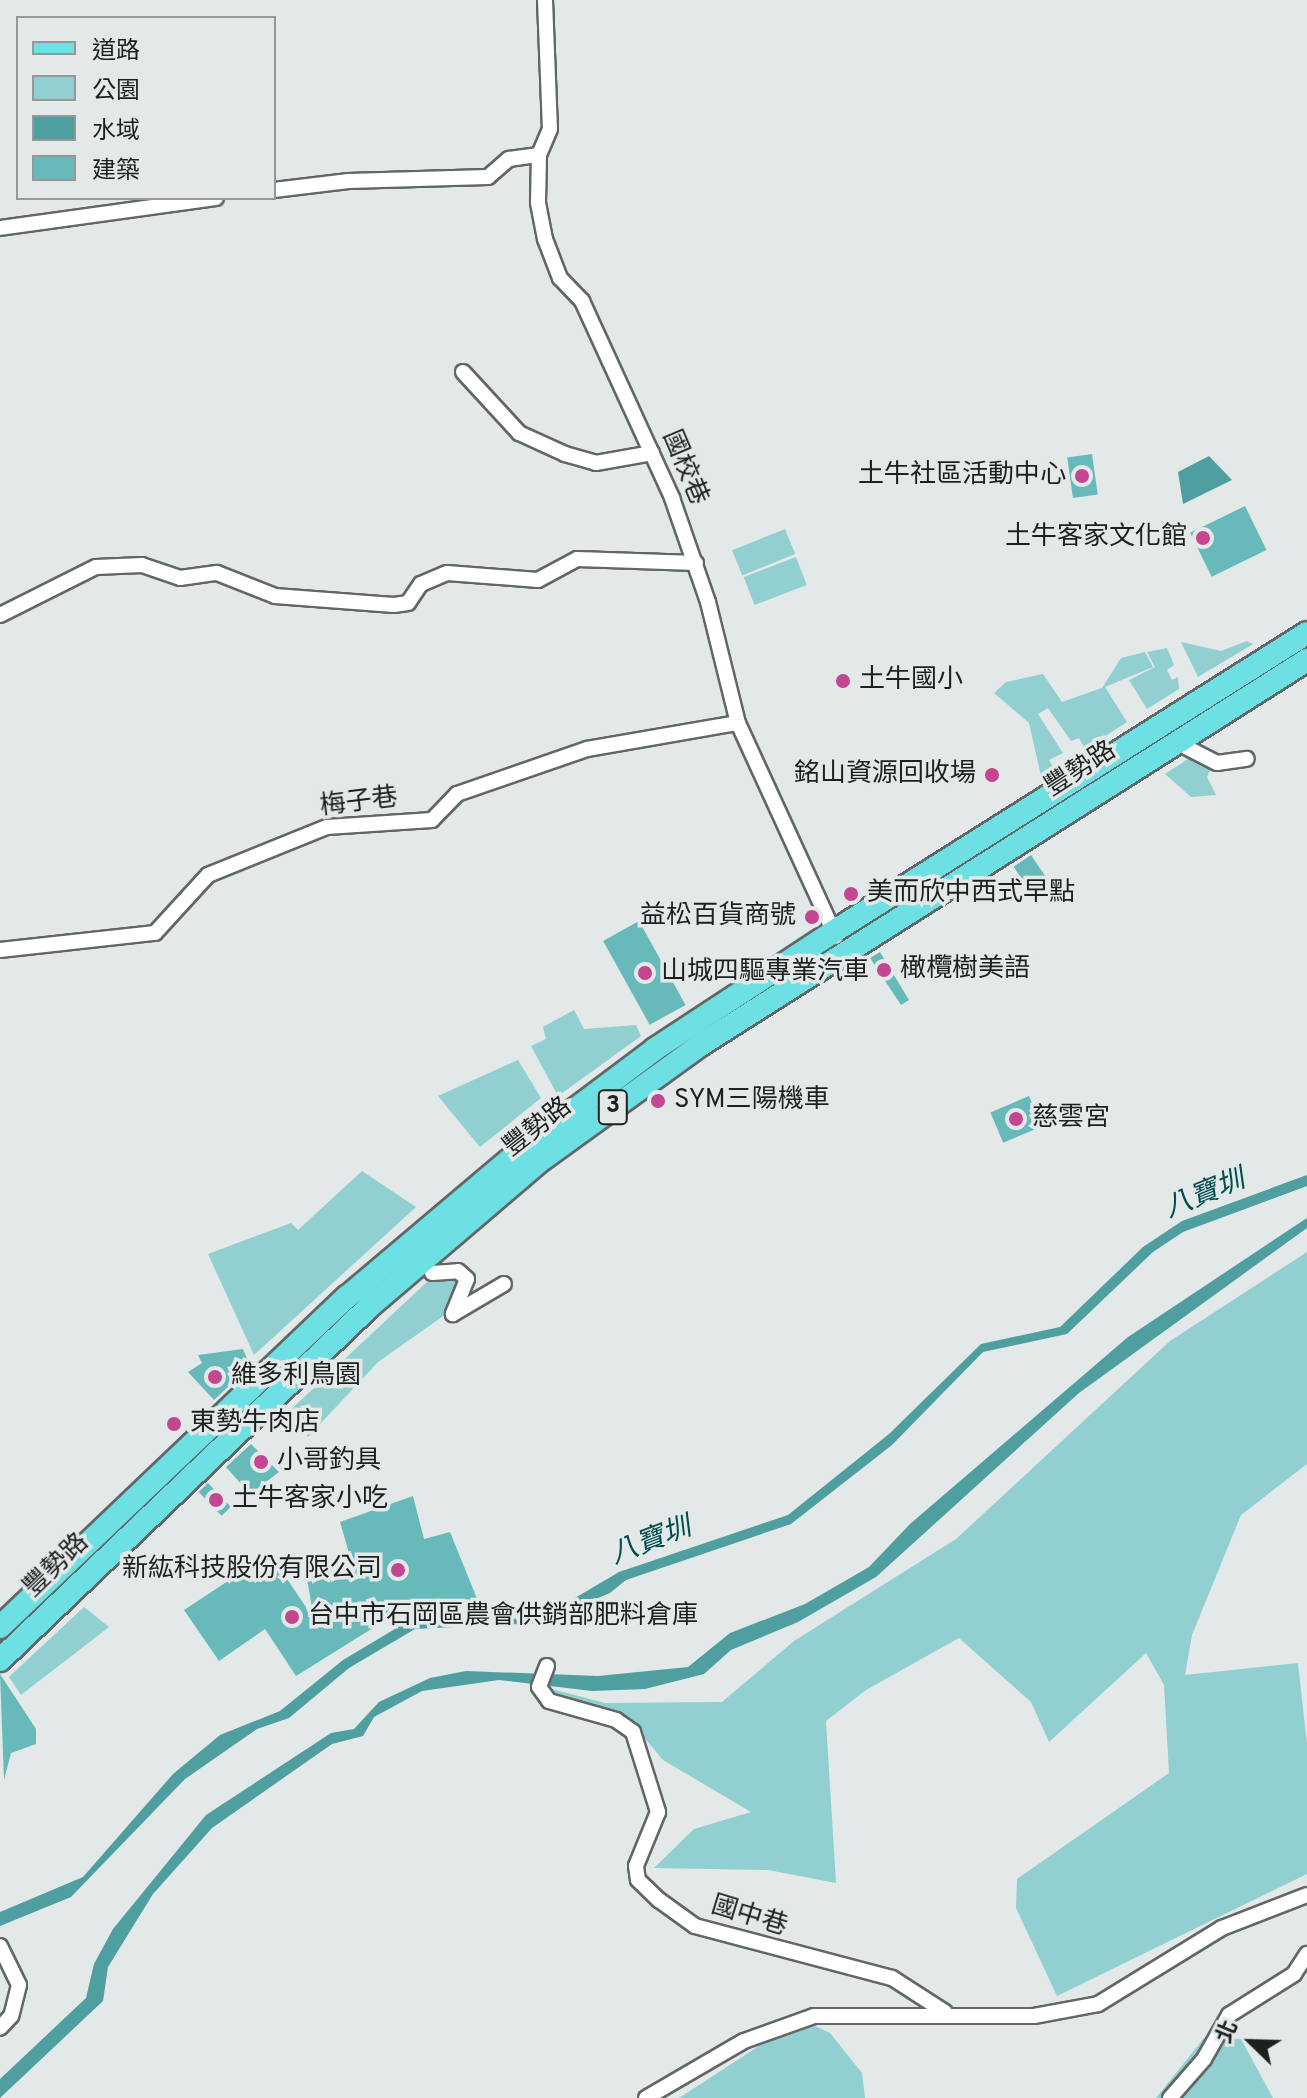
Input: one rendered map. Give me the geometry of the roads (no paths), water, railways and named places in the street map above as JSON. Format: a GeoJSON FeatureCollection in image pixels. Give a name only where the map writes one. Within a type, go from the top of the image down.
{"type":"FeatureCollection","features":[{"type":"Feature","properties":{"kind":"main road","name":"豐勢路"},"geometry":{"type":"LineString","coordinates":[[0,1660],[458,1228],[612,1108],[839,941],[1006,824],[1307,633]]}},
{"type":"Feature","properties":{"kind":"main road","name":"豐勢路"},"geometry":{"type":"LineString","coordinates":[[0,1627],[444,1213],[655,1049],[839,941],[1024,840],[1307,660]]}},
{"type":"Feature","properties":{"kind":"street","name":"國校巷"},"geometry":{"type":"LineString","coordinates":[[545,0],[550,129],[539,155],[545,239],[560,278],[582,301],[652,453],[696,563],[738,723],[839,941]]}},
{"type":"Feature","properties":{"kind":"street"},"geometry":{"type":"LineString","coordinates":[[276,190],[348,181],[488,177],[509,159],[539,155]]}},
{"type":"Feature","properties":{"kind":"street"},"geometry":{"type":"LineString","coordinates":[[0,228],[202,200]]}},
{"type":"Feature","properties":{"kind":"street"},"geometry":{"type":"LineString","coordinates":[[463,372],[519,433],[565,454],[596,463],[652,453]]}},
{"type":"Feature","properties":{"kind":"street"},"geometry":{"type":"LineString","coordinates":[[0,615],[96,567],[142,565],[180,578],[217,573],[275,596],[394,605],[408,603],[421,584],[447,573],[538,580],[577,559],[696,563]]}},
{"type":"Feature","properties":{"kind":"street","name":"梅子巷"},"geometry":{"type":"LineString","coordinates":[[0,950],[155,933],[208,875],[327,827],[432,820],[457,794],[587,749],[738,723]]}},
{"type":"Feature","properties":{"kind":"street"},"geometry":{"type":"LineString","coordinates":[[1176,742],[1217,763],[1247,759]]}},
{"type":"Feature","properties":{"kind":"street"},"geometry":{"type":"LineString","coordinates":[[1006,824],[1024,840]]}},
{"type":"Feature","properties":{"kind":"street"},"geometry":{"type":"LineString","coordinates":[[432,1273],[458,1271],[467,1279],[453,1314],[504,1284]]}},
{"type":"Feature","properties":{"kind":"street","name":"國中巷"},"geometry":{"type":"LineString","coordinates":[[547,1666],[539,1687],[549,1701],[616,1720],[633,1732],[658,1812],[636,1866],[638,1880],[659,1900],[695,1926],[892,1978],[945,2012]]}},
{"type":"Feature","properties":{"kind":"street"},"geometry":{"type":"LineString","coordinates":[[646,2098],[777,2025],[814,2016],[945,2012],[1034,2016],[1098,2004],[1222,1928],[1307,1895]]}},
{"type":"Feature","properties":{"kind":"street"},"geometry":{"type":"LineString","coordinates":[[0,1946],[19,1985],[11,2016],[0,2028]]}},
{"type":"Feature","properties":{"kind":"street"},"geometry":{"type":"LineString","coordinates":[[1170,2098],[1204,2059],[1229,2015],[1294,1974],[1307,1954]]}},
{"type":"Feature","properties":{"kind":"water"},"geometry":{"type":"Polygon","coordinates":[[[1209,456],[1232,480],[1183,504],[1178,472],[1209,456]]]}},
{"type":"Feature","properties":{"kind":"water","name":"八寶圳"},"geometry":{"type":"Polygon","coordinates":[[[1307,1175],[1307,1186],[1183,1232],[1153,1252],[1067,1334],[983,1352],[892,1445],[791,1524],[626,1580],[610,1593],[538,1623],[415,1629],[349,1668],[289,1718],[257,1729],[185,1779],[71,1897],[0,1926],[0,1912],[83,1877],[173,1774],[220,1735],[280,1711],[343,1660],[410,1620],[529,1614],[563,1605],[619,1572],[788,1515],[889,1434],[981,1344],[1060,1327],[1143,1247],[1182,1221],[1307,1175]]]}},
{"type":"Feature","properties":{"kind":"water","name":"八寶圳"},"geometry":{"type":"Polygon","coordinates":[[[1307,1218],[1307,1228],[1079,1393],[876,1577],[798,1622],[731,1650],[704,1674],[645,1689],[592,1691],[499,1680],[422,1691],[374,1717],[363,1736],[332,1744],[212,1828],[153,1894],[108,1967],[103,2001],[0,2098],[0,2079],[86,1998],[94,1964],[113,1929],[206,1815],[331,1733],[354,1729],[379,1702],[430,1678],[466,1671],[598,1676],[688,1667],[730,1633],[805,1604],[869,1567],[910,1524],[1128,1337],[1307,1218]]]}},
{"type":"Feature","properties":{"kind":"place","name":"土牛社區活動中心"},"geometry":{"type":"Point","coordinates":[1082,476]}},
{"type":"Feature","properties":{"kind":"place","name":"土牛客家文化館"},"geometry":{"type":"Point","coordinates":[1203,538]}},
{"type":"Feature","properties":{"kind":"place","name":"土牛國小"},"geometry":{"type":"Point","coordinates":[843,681]}},
{"type":"Feature","properties":{"kind":"place","name":"銘山資源回收場"},"geometry":{"type":"Point","coordinates":[992,775]}},
{"type":"Feature","properties":{"kind":"place","name":"美而欣中西式早點"},"geometry":{"type":"Point","coordinates":[851,894]}},
{"type":"Feature","properties":{"kind":"place","name":"益松百貨商號"},"geometry":{"type":"Point","coordinates":[812,917]}},
{"type":"Feature","properties":{"kind":"place","name":"橄欖樹美語"},"geometry":{"type":"Point","coordinates":[884,970]}},
{"type":"Feature","properties":{"kind":"place","name":"山城四驅專業汽車"},"geometry":{"type":"Point","coordinates":[645,973]}},
{"type":"Feature","properties":{"kind":"place","name":"SYM三陽機車"},"geometry":{"type":"Point","coordinates":[658,1101]}},
{"type":"Feature","properties":{"kind":"place","name":"慈雲宮"},"geometry":{"type":"Point","coordinates":[1016,1119]}},
{"type":"Feature","properties":{"kind":"place","name":"維多利鳥園"},"geometry":{"type":"Point","coordinates":[215,1377]}},
{"type":"Feature","properties":{"kind":"place","name":"東勢牛肉店"},"geometry":{"type":"Point","coordinates":[174,1424]}},
{"type":"Feature","properties":{"kind":"place","name":"小哥釣具"},"geometry":{"type":"Point","coordinates":[261,1462]}},
{"type":"Feature","properties":{"kind":"place","name":"土牛客家小吃"},"geometry":{"type":"Point","coordinates":[216,1500]}},
{"type":"Feature","properties":{"kind":"place","name":"新紘科技股份有限公司"},"geometry":{"type":"Point","coordinates":[398,1570]}},
{"type":"Feature","properties":{"kind":"place","name":"台中市石岡區農會供銷部肥料倉庫"},"geometry":{"type":"Point","coordinates":[292,1617]}}]}
